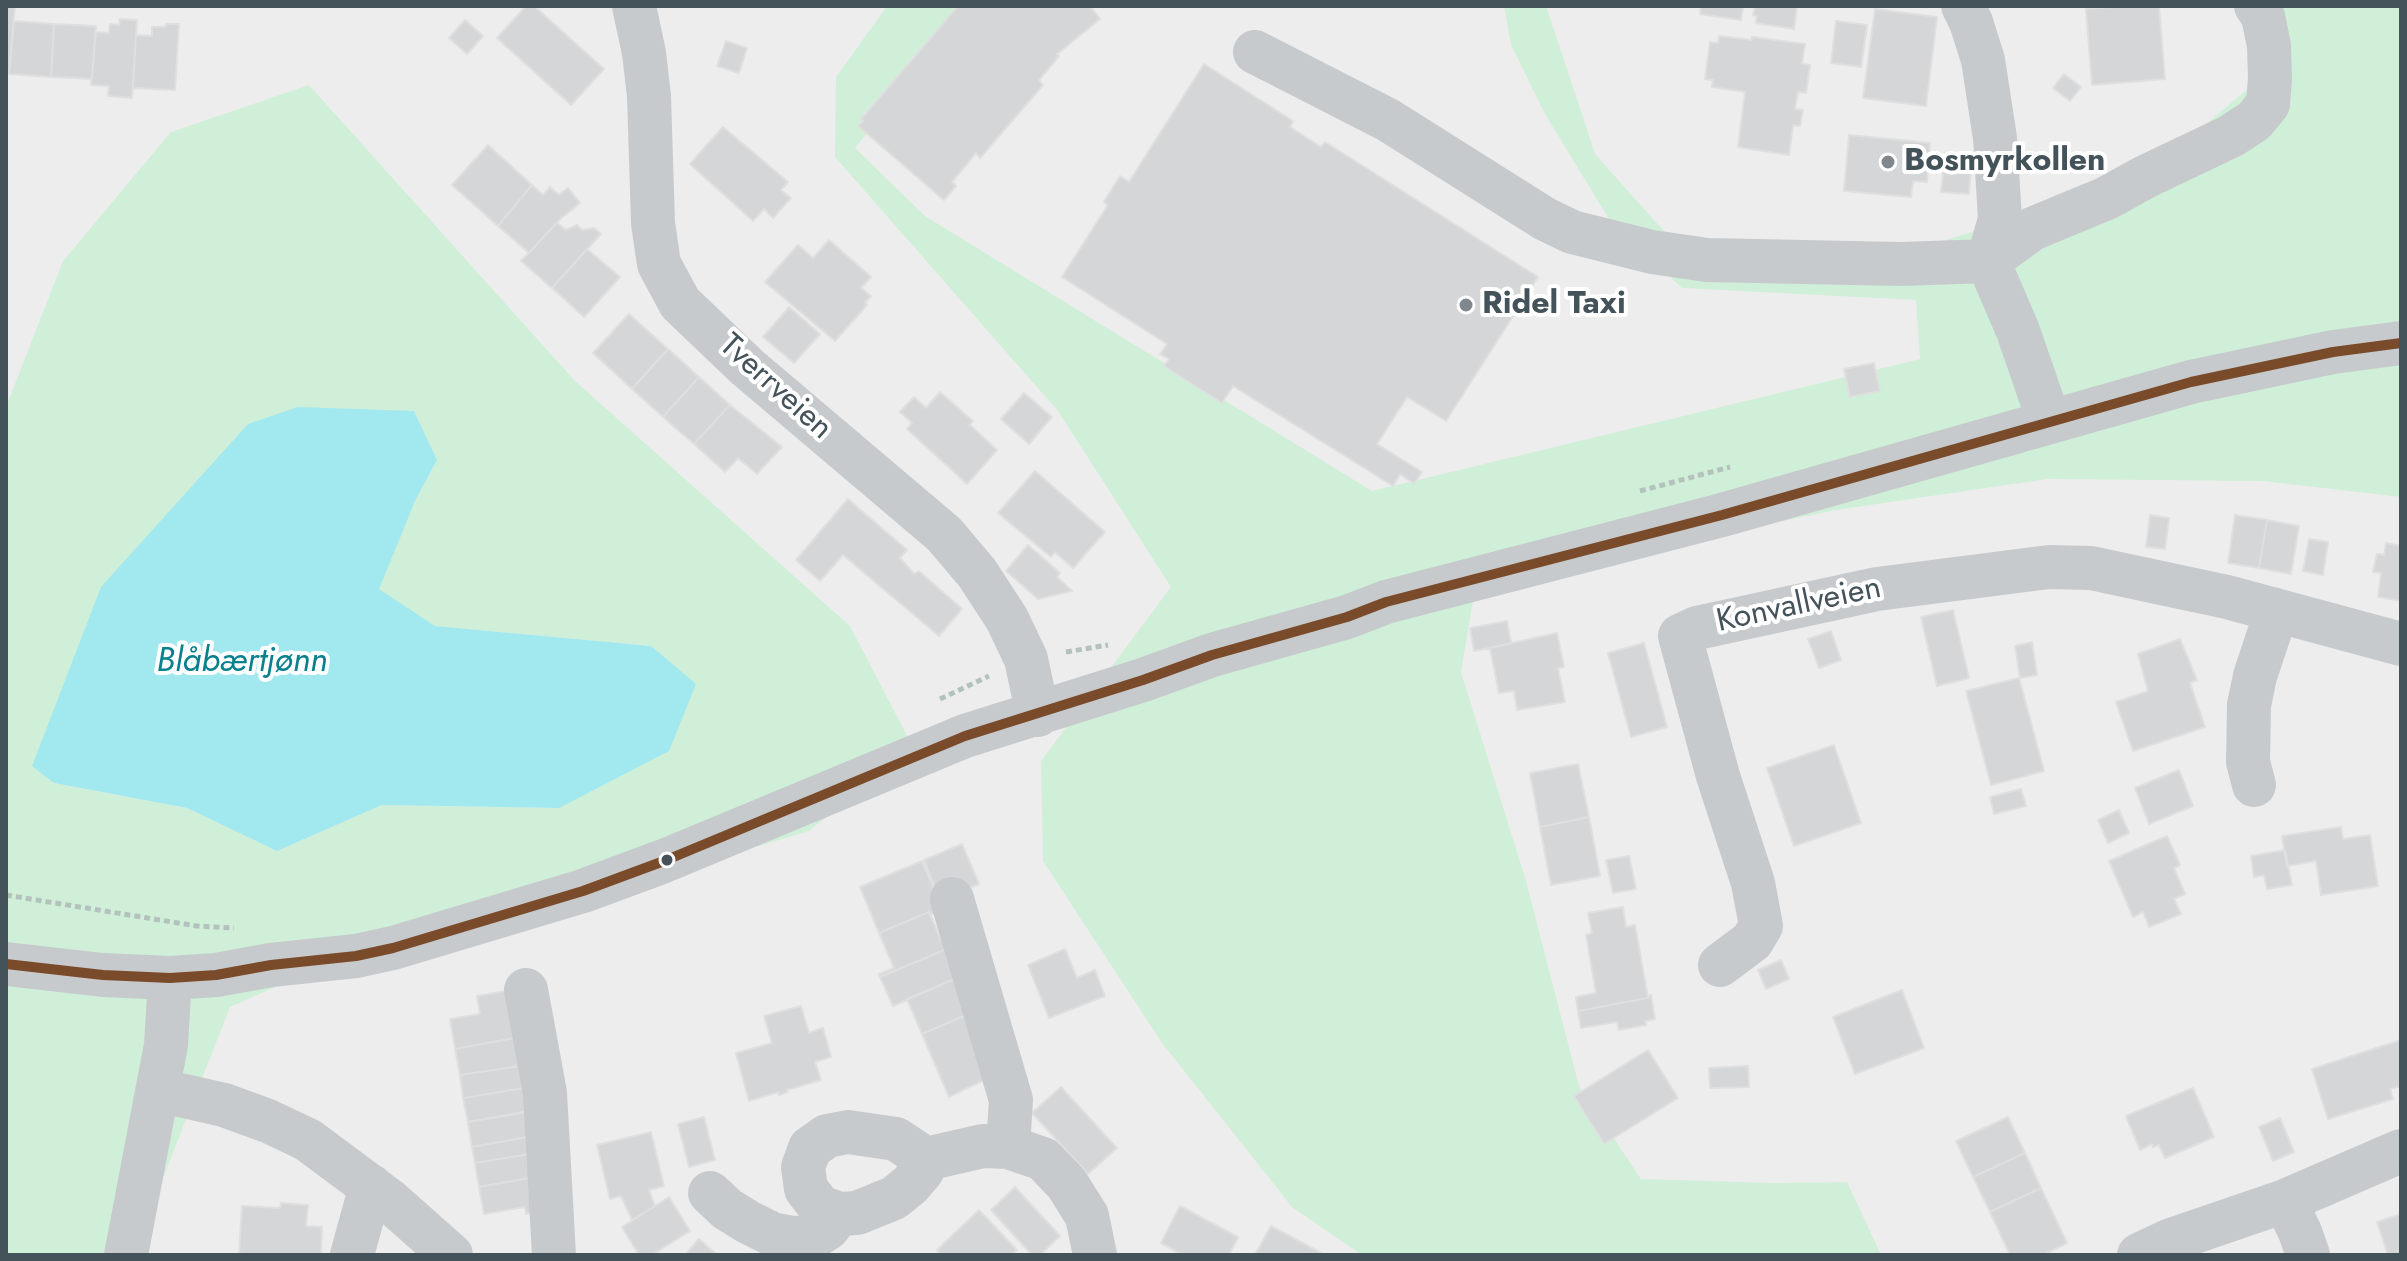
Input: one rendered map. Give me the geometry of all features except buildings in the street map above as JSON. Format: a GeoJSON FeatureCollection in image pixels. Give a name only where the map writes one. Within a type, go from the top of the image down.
{"type":"FeatureCollection","features":[{"type":"Feature","properties":{"kind":"street","name":"Tverrveien"},"geometry":{"type":"LineString","coordinates":[[634,6],[649,96],[653,223],[659,264],[680,303],[747,367],[944,534],[977,573],[1007,619],[1026,659],[1038,715]]}},
{"type":"Feature","properties":{"kind":"street"},"geometry":{"type":"LineString","coordinates":[[1963,6],[1983,60],[1995,138],[2000,219],[1988,261],[2018,331],[2049,421]]}},
{"type":"Feature","properties":{"kind":"street"},"geometry":{"type":"LineString","coordinates":[[1255,52],[1388,120],[1545,219],[1572,232],[1652,252],[1707,260],[1901,264],[1988,261],[2032,229],[2107,198],[2231,136],[2254,121],[2268,104],[2270,78],[2269,46],[2263,16],[2256,6]]}},
{"type":"Feature","properties":{"kind":"street"},"geometry":{"type":"LineString","coordinates":[[6,964],[103,975],[170,978],[216,975],[271,965],[356,956],[508,915],[583,891],[664,861],[965,736],[1038,715],[1212,655],[1347,617],[1386,602],[1722,515],[2191,382],[2333,352],[2401,343]]}},
{"type":"Feature","properties":{"kind":"street","name":"Konvallveien"},"geometry":{"type":"LineString","coordinates":[[1720,965],[1752,941],[1761,926],[1753,883],[1718,776],[1680,636],[1697,628],[1877,589],[2049,567],[2091,568],[2273,609],[2401,644]]}},
{"type":"Feature","properties":{"kind":"street"},"geometry":{"type":"LineString","coordinates":[[2254,785],[2247,751],[2249,705],[2270,631],[2273,609]]}},
{"type":"Feature","properties":{"kind":"street"},"geometry":{"type":"LineString","coordinates":[[952,899],[1011,1100],[1008,1147]]}},
{"type":"Feature","properties":{"kind":"street"},"geometry":{"type":"LineString","coordinates":[[126,1255],[166,1045],[170,978]]}},
{"type":"Feature","properties":{"kind":"street"},"geometry":{"type":"LineString","coordinates":[[526,990],[545,1093],[554,1255]]}},
{"type":"Feature","properties":{"kind":"street"},"geometry":{"type":"LineString","coordinates":[[158,1090],[224,1105],[308,1140],[371,1186],[451,1255]]}},
{"type":"Feature","properties":{"kind":"street"},"geometry":{"type":"LineString","coordinates":[[926,1159],[922,1171],[894,1198],[857,1213],[839,1214],[820,1207],[806,1189],[803,1167],[810,1148],[827,1136],[848,1132],[896,1139],[926,1159],[983,1146],[1008,1147],[1043,1159],[1067,1184],[1087,1216],[1095,1255]]}},
{"type":"Feature","properties":{"kind":"street"},"geometry":{"type":"LineString","coordinates":[[2139,1255],[2171,1240],[2285,1201],[2401,1151]]}},
{"type":"Feature","properties":{"kind":"street"},"geometry":{"type":"LineString","coordinates":[[352,1255],[371,1186]]}},
{"type":"Feature","properties":{"kind":"street"},"geometry":{"type":"LineString","coordinates":[[710,1193],[727,1209],[748,1222],[772,1234],[793,1238],[814,1237],[828,1228],[839,1214]]}},
{"type":"Feature","properties":{"kind":"street"},"geometry":{"type":"LineString","coordinates":[[2285,1201],[2308,1255]]}},
{"type":"Feature","properties":{"kind":"green space"},"geometry":{"type":"Polygon","coordinates":[[[887,6],[969,6],[855,148],[925,216],[1372,491],[1920,359],[1916,300],[1682,288],[1612,224],[1545,114],[1511,45],[1504,6],[1546,6],[1595,154],[1688,258],[1921,248],[2142,178],[2262,77],[2269,6],[2401,6],[2401,497],[2263,481],[2047,479],[1836,510],[1632,552],[1477,577],[1461,672],[1526,881],[1579,1086],[1641,1179],[1847,1182],[1881,1255],[1362,1255],[1292,1207],[1162,1043],[1043,861],[1041,761],[1171,587],[1058,411],[835,157],[836,77],[887,6]]]}},
{"type":"Feature","properties":{"kind":"green space"},"geometry":{"type":"Polygon","coordinates":[[[309,85],[575,381],[850,626],[913,747],[809,831],[611,890],[400,932],[230,1007],[160,1186],[124,1255],[6,1255],[6,407],[63,261],[171,132],[309,85]],[[414,411],[54,783],[187,808],[277,851],[382,805],[559,808],[651,646],[434,626],[378,589],[416,499],[437,460],[414,411]]]}},
{"type":"Feature","properties":{"kind":"water","name":"Blåbærtjønn"},"geometry":{"type":"Polygon","coordinates":[[[298,407],[414,411],[437,460],[416,499],[379,589],[435,626],[651,646],[696,684],[669,751],[559,808],[382,805],[277,851],[187,808],[54,783],[32,766],[101,587],[248,424],[298,407]]]}},
{"type":"Feature","properties":{"kind":"transit line"},"geometry":{"type":"LineString","coordinates":[[6,964],[103,975],[170,978],[216,975],[393,948],[583,891],[664,861],[965,736],[1212,655],[1347,617],[1386,602],[1722,515],[2191,382],[2333,352],[2401,343]]}},
{"type":"Feature","properties":{"kind":"place","name":"Bosmyrkollen"},"geometry":{"type":"Point","coordinates":[1888,162]}},
{"type":"Feature","properties":{"kind":"place","name":"Ridel Taxi"},"geometry":{"type":"Point","coordinates":[1466,305]}}]}
